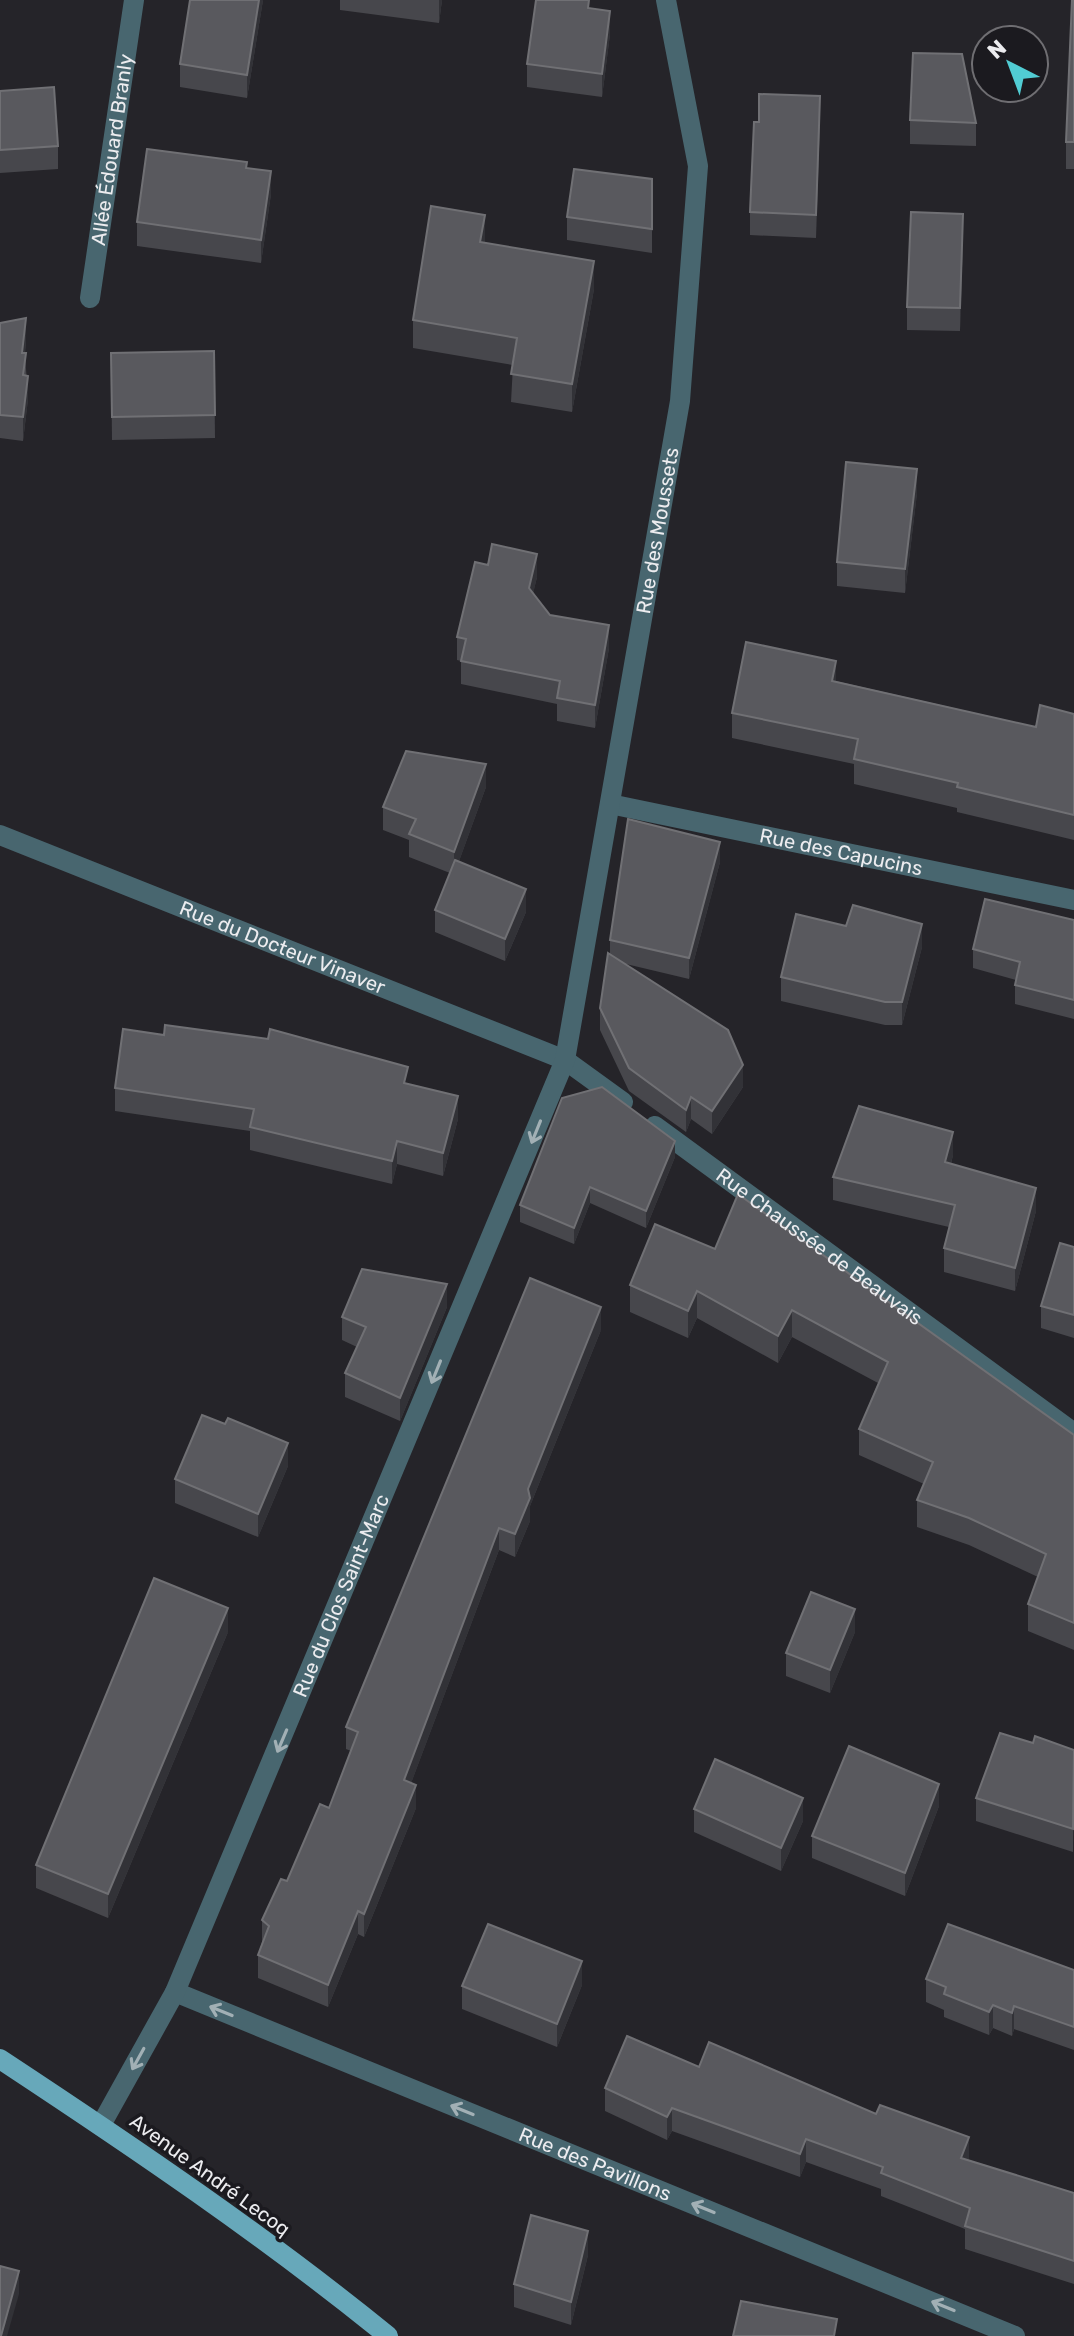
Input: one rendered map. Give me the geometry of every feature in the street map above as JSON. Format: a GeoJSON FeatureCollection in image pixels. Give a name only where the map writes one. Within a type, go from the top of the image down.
{"type":"FeatureCollection","features":[{"type":"Feature","properties":{"kind":"main road","name":"Avenue André Lecoq"},"geometry":{"type":"LineString","coordinates":[[0,2059],[101,2125],[341,2298],[388,2336]]}},
{"type":"Feature","properties":{"kind":"street","name":"Allée Édouard Branly"},"geometry":{"type":"LineString","coordinates":[[90,298],[134,0]]}},
{"type":"Feature","properties":{"kind":"street","name":"Rue des Moussets"},"geometry":{"type":"LineString","coordinates":[[565,1060],[680,401],[698,166],[666,0]]}},
{"type":"Feature","properties":{"kind":"street","name":"Rue des Capucins"},"geometry":{"type":"LineString","coordinates":[[610,804],[1074,900]]}},
{"type":"Feature","properties":{"kind":"street","name":"Rue du Docteur Vinaver"},"geometry":{"type":"LineString","coordinates":[[0,835],[565,1060]]}},
{"type":"Feature","properties":{"kind":"street","name":"Rue Chaussée de Beauvais"},"geometry":{"type":"LineString","coordinates":[[565,1060],[1074,1433]]}},
{"type":"Feature","properties":{"kind":"street","name":"Rue du Clos Saint-Marc"},"geometry":{"type":"LineString","coordinates":[[101,2125],[175,1992],[326,1640],[565,1060]]}},
{"type":"Feature","properties":{"kind":"street","name":"Rue des Pavillons"},"geometry":{"type":"LineString","coordinates":[[175,1992],[1015,2336]]}},
{"type":"Feature","properties":{"kind":"building"},"geometry":{"type":"Polygon","coordinates":[[[190,0],[259,0],[247,75],[180,64],[190,0]]]}},
{"type":"Feature","properties":{"kind":"building"},"geometry":{"type":"Polygon","coordinates":[[[536,0],[589,0],[588,8],[610,11],[602,74],[527,64],[536,0]]]}},
{"type":"Feature","properties":{"kind":"building"},"geometry":{"type":"Polygon","coordinates":[[[1072,0],[1074,142],[1066,142],[1072,0]]]}},
{"type":"Feature","properties":{"kind":"building"},"geometry":{"type":"Polygon","coordinates":[[[913,53],[962,54],[976,123],[910,120],[913,53]]]}},
{"type":"Feature","properties":{"kind":"building"},"geometry":{"type":"Polygon","coordinates":[[[54,87],[58,146],[0,150],[0,91],[54,87]]]}},
{"type":"Feature","properties":{"kind":"building"},"geometry":{"type":"Polygon","coordinates":[[[759,94],[820,96],[816,215],[750,212],[754,122],[759,122],[759,94]]]}},
{"type":"Feature","properties":{"kind":"building"},"geometry":{"type":"Polygon","coordinates":[[[147,149],[247,162],[246,168],[271,171],[261,240],[137,222],[147,149]]]}},
{"type":"Feature","properties":{"kind":"building"},"geometry":{"type":"Polygon","coordinates":[[[574,169],[652,179],[652,229],[567,217],[574,169]]]}},
{"type":"Feature","properties":{"kind":"building"},"geometry":{"type":"Polygon","coordinates":[[[431,206],[485,215],[480,242],[594,261],[572,384],[511,374],[517,338],[413,320],[431,206]]]}},
{"type":"Feature","properties":{"kind":"building"},"geometry":{"type":"Polygon","coordinates":[[[911,212],[963,214],[960,308],[907,307],[911,212]]]}},
{"type":"Feature","properties":{"kind":"building"},"geometry":{"type":"Polygon","coordinates":[[[26,318],[22,353],[26,353],[23,375],[28,376],[23,417],[0,415],[0,323],[26,318]]]}},
{"type":"Feature","properties":{"kind":"building"},"geometry":{"type":"Polygon","coordinates":[[[214,351],[215,415],[112,417],[111,353],[214,351]]]}},
{"type":"Feature","properties":{"kind":"building"},"geometry":{"type":"Polygon","coordinates":[[[846,462],[917,469],[905,569],[837,562],[846,462]]]}},
{"type":"Feature","properties":{"kind":"building"},"geometry":{"type":"Polygon","coordinates":[[[492,544],[537,554],[529,588],[550,615],[609,625],[595,705],[557,698],[560,681],[461,661],[466,639],[457,637],[475,562],[488,565],[492,544]]]}},
{"type":"Feature","properties":{"kind":"building"},"geometry":{"type":"Polygon","coordinates":[[[746,642],[836,661],[832,681],[1036,727],[1040,705],[1074,714],[1074,815],[854,759],[858,739],[732,713],[746,642]]]}},
{"type":"Feature","properties":{"kind":"building"},"geometry":{"type":"Polygon","coordinates":[[[406,751],[486,764],[454,852],[409,834],[416,819],[383,807],[406,751]]]}},
{"type":"Feature","properties":{"kind":"building"},"geometry":{"type":"Polygon","coordinates":[[[628,819],[720,842],[689,958],[610,940],[628,819]]]}},
{"type":"Feature","properties":{"kind":"building"},"geometry":{"type":"Polygon","coordinates":[[[455,860],[526,889],[505,939],[435,910],[455,860]]]}},
{"type":"Feature","properties":{"kind":"building"},"geometry":{"type":"Polygon","coordinates":[[[985,899],[1074,920],[1074,1000],[1015,985],[1020,962],[973,949],[985,899]]]}},
{"type":"Feature","properties":{"kind":"building"},"geometry":{"type":"Polygon","coordinates":[[[853,905],[922,924],[902,1002],[885,1002],[781,977],[796,914],[846,926],[853,905]]]}},
{"type":"Feature","properties":{"kind":"building"},"geometry":{"type":"Polygon","coordinates":[[[608,953],[728,1030],[743,1065],[712,1111],[691,1097],[686,1110],[629,1068],[600,1008],[608,953]]]}},
{"type":"Feature","properties":{"kind":"building"},"geometry":{"type":"Polygon","coordinates":[[[165,1025],[268,1039],[270,1029],[408,1067],[404,1083],[458,1096],[443,1153],[397,1141],[392,1161],[250,1127],[254,1109],[115,1088],[123,1029],[164,1035],[165,1025]]]}},
{"type":"Feature","properties":{"kind":"building"},"geometry":{"type":"Polygon","coordinates":[[[602,1087],[675,1141],[646,1211],[590,1187],[574,1228],[520,1205],[562,1098],[602,1087]]]}},
{"type":"Feature","properties":{"kind":"building"},"geometry":{"type":"Polygon","coordinates":[[[859,1106],[953,1132],[945,1162],[1036,1188],[1015,1268],[944,1248],[955,1205],[833,1177],[859,1106]]]}},
{"type":"Feature","properties":{"kind":"building"},"geometry":{"type":"Polygon","coordinates":[[[738,1194],[1074,1435],[1074,1623],[1028,1604],[1046,1554],[969,1518],[917,1500],[933,1462],[859,1429],[888,1362],[792,1310],[778,1336],[697,1291],[688,1311],[630,1285],[655,1224],[715,1249],[738,1194]]]}},
{"type":"Feature","properties":{"kind":"building"},"geometry":{"type":"Polygon","coordinates":[[[1060,1243],[1074,1247],[1074,1315],[1041,1306],[1060,1243]]]}},
{"type":"Feature","properties":{"kind":"building"},"geometry":{"type":"Polygon","coordinates":[[[362,1269],[447,1284],[400,1398],[345,1373],[366,1327],[342,1317],[362,1269]]]}},
{"type":"Feature","properties":{"kind":"building"},"geometry":{"type":"Polygon","coordinates":[[[530,1278],[601,1307],[528,1489],[530,1498],[515,1534],[499,1528],[404,1780],[416,1785],[364,1914],[358,1911],[328,1985],[258,1955],[269,1926],[262,1920],[281,1879],[287,1881],[320,1804],[329,1808],[358,1732],[346,1727],[530,1278]]]}},
{"type":"Feature","properties":{"kind":"building"},"geometry":{"type":"Polygon","coordinates":[[[202,1415],[225,1424],[228,1418],[288,1443],[258,1514],[175,1479],[202,1415]]]}},
{"type":"Feature","properties":{"kind":"building"},"geometry":{"type":"Polygon","coordinates":[[[154,1578],[228,1608],[108,1894],[36,1865],[154,1578]]]}},
{"type":"Feature","properties":{"kind":"building"},"geometry":{"type":"Polygon","coordinates":[[[811,1592],[855,1609],[830,1670],[786,1653],[811,1592]]]}},
{"type":"Feature","properties":{"kind":"building"},"geometry":{"type":"Polygon","coordinates":[[[1000,1733],[1033,1743],[1035,1736],[1074,1750],[1073,1829],[976,1798],[1000,1733]]]}},
{"type":"Feature","properties":{"kind":"building"},"geometry":{"type":"Polygon","coordinates":[[[849,1746],[939,1784],[905,1873],[812,1836],[849,1746]]]}},
{"type":"Feature","properties":{"kind":"building"},"geometry":{"type":"Polygon","coordinates":[[[715,1759],[803,1798],[781,1848],[694,1809],[715,1759]]]}},
{"type":"Feature","properties":{"kind":"building"},"geometry":{"type":"Polygon","coordinates":[[[488,1924],[582,1961],[557,2024],[462,1986],[488,1924]]]}},
{"type":"Feature","properties":{"kind":"building"},"geometry":{"type":"Polygon","coordinates":[[[948,1924],[1074,1970],[1074,2027],[1014,2006],[1012,2013],[993,2005],[989,2012],[944,1994],[946,1987],[926,1979],[948,1924]]]}},
{"type":"Feature","properties":{"kind":"building"},"geometry":{"type":"Polygon","coordinates":[[[627,2036],[699,2067],[709,2042],[876,2114],[880,2105],[969,2137],[961,2158],[1074,2193],[1074,2261],[965,2226],[970,2208],[881,2173],[883,2167],[806,2139],[800,2154],[672,2108],[667,2117],[605,2088],[627,2036]]]}},
{"type":"Feature","properties":{"kind":"building"},"geometry":{"type":"Polygon","coordinates":[[[531,2215],[588,2231],[571,2302],[514,2284],[531,2215]]]}},
{"type":"Feature","properties":{"kind":"building"},"geometry":{"type":"Polygon","coordinates":[[[0,2266],[19,2271],[1,2336],[0,2336],[0,2266]]]}},
{"type":"Feature","properties":{"kind":"building"},"geometry":{"type":"Polygon","coordinates":[[[741,2301],[837,2319],[834,2336],[733,2336],[741,2301]]]}}]}
